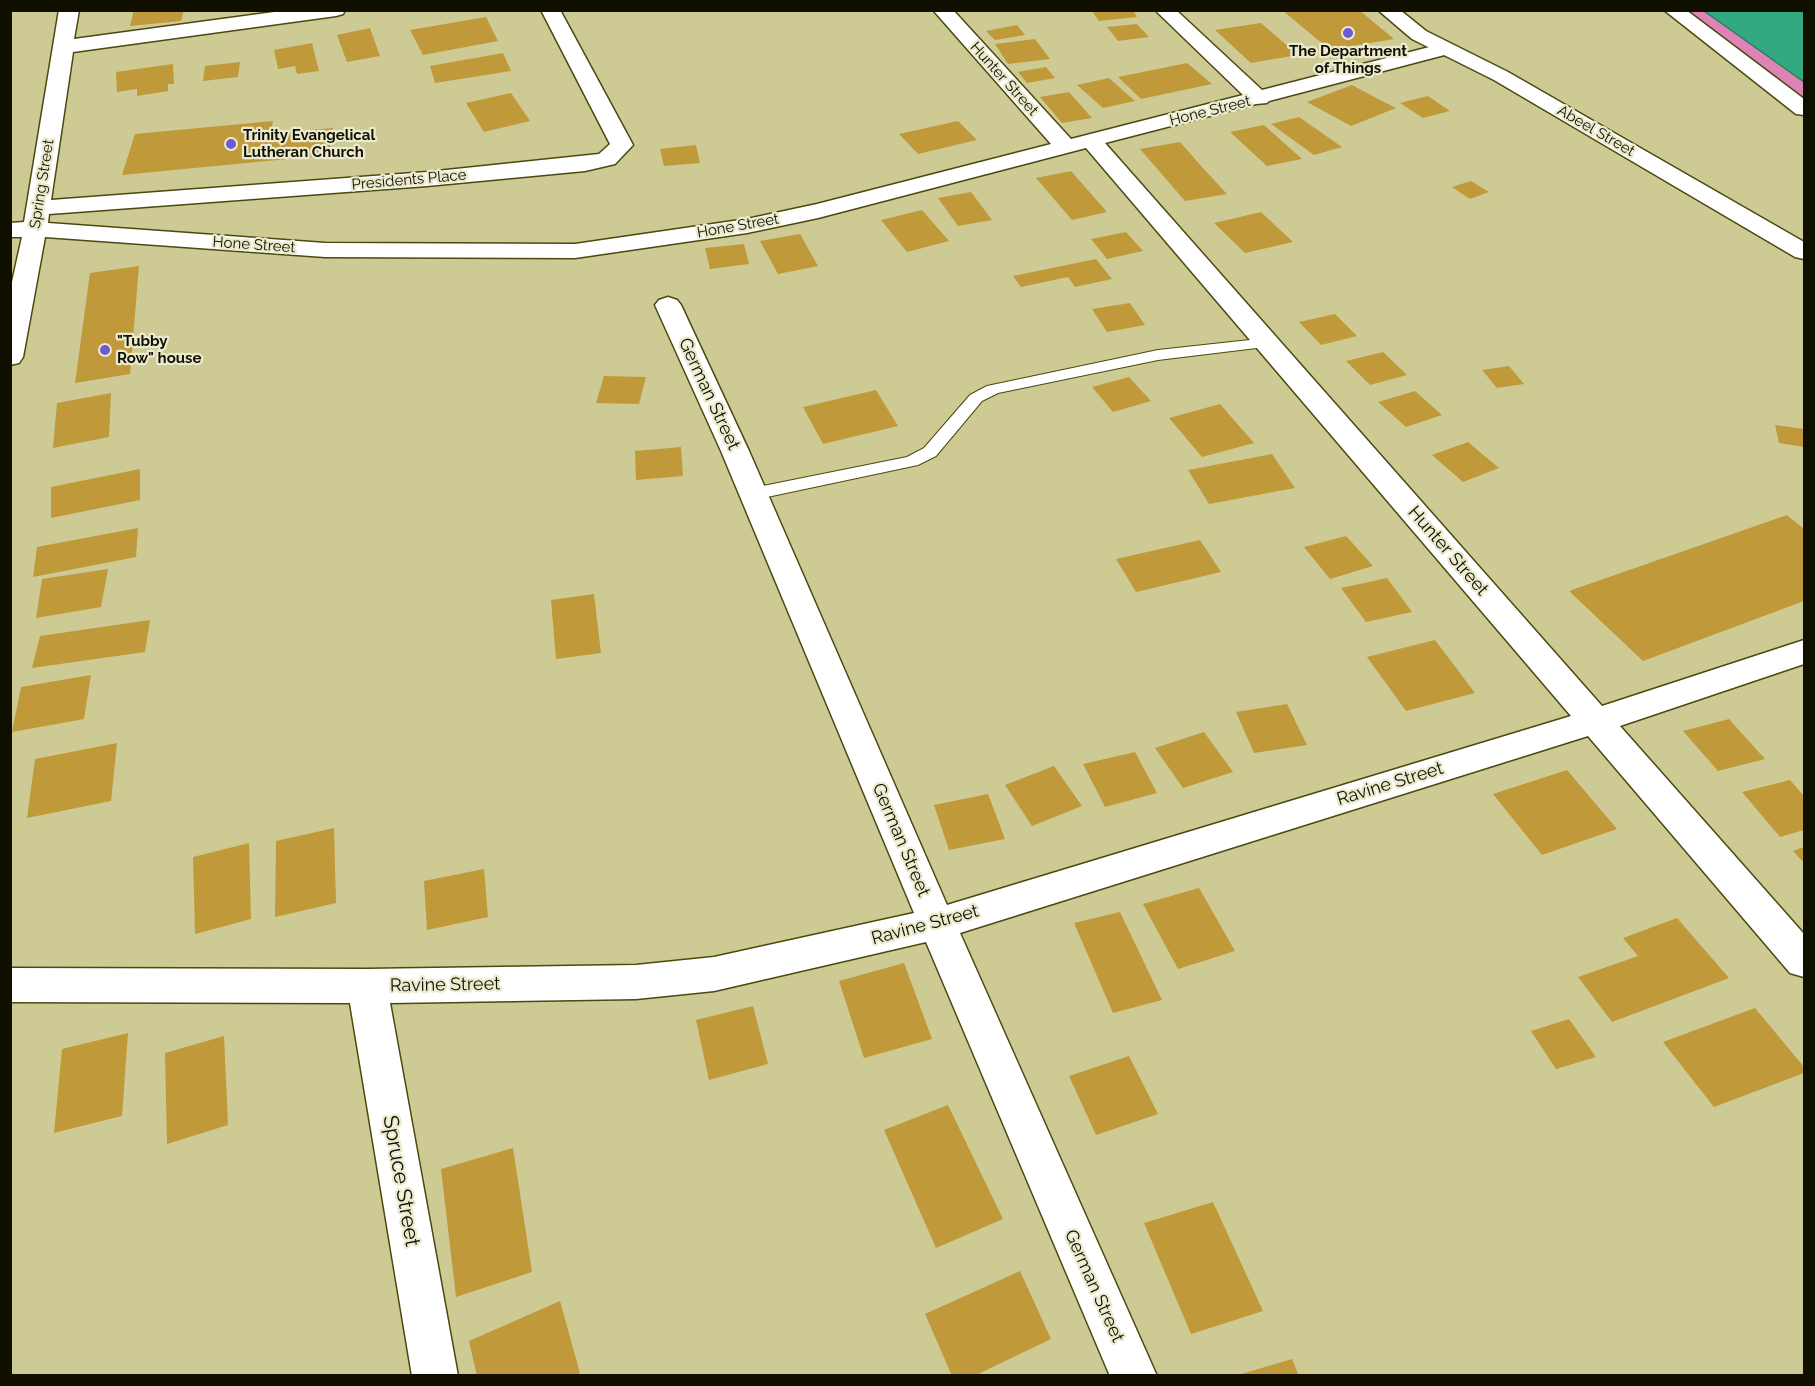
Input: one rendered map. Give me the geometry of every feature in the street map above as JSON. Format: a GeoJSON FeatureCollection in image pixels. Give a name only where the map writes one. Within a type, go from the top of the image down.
{"type":"FeatureCollection","features":[{"type":"Feature","properties":{"kind":"street","name":"Spring Street"},"geometry":{"type":"LineString","coordinates":[[10,357],[36,219],[69,10]]}},
{"type":"Feature","properties":{"kind":"street"},"geometry":{"type":"LineString","coordinates":[[63,47],[336,10]]}},
{"type":"Feature","properties":{"kind":"street","name":"Presidents Place"},"geometry":{"type":"LineString","coordinates":[[36,219],[585,165],[607,159],[622,145],[550,10]]}},
{"type":"Feature","properties":{"kind":"street","name":"Hunter Street"},"geometry":{"type":"LineString","coordinates":[[942,10],[1079,144],[1268,343],[1804,961]]}},
{"type":"Feature","properties":{"kind":"street"},"geometry":{"type":"LineString","coordinates":[[1164,10],[1260,99]]}},
{"type":"Feature","properties":{"kind":"street","name":"Abeel Street"},"geometry":{"type":"LineString","coordinates":[[1388,10],[1419,34],[1563,111],[1804,252]]}},
{"type":"Feature","properties":{"kind":"street"},"geometry":{"type":"LineString","coordinates":[[1673,10],[1804,109]]}},
{"type":"Feature","properties":{"kind":"street","name":"Hone Street"},"geometry":{"type":"LineString","coordinates":[[10,230],[36,219],[325,250],[575,251],[747,226],[818,211],[1260,99],[1445,49]]}},
{"type":"Feature","properties":{"kind":"street","name":"German Street"},"geometry":{"type":"LineString","coordinates":[[668,305],[753,494],[1134,1376]]}},
{"type":"Feature","properties":{"kind":"street","name":"Ravine Street"},"geometry":{"type":"LineString","coordinates":[[10,985],[367,986],[636,982],[714,974],[937,924],[1596,721],[1804,652]]}},
{"type":"Feature","properties":{"kind":"street","name":"Spruce Street"},"geometry":{"type":"LineString","coordinates":[[367,986],[435,1376]]}},
{"type":"Feature","properties":{"kind":"lane"},"geometry":{"type":"LineString","coordinates":[[753,494],[912,461],[930,452],[976,398],[993,389],[1146,357],[1268,343]]}},
{"type":"Feature","properties":{"kind":"shaded area"},"geometry":{"type":"Polygon","coordinates":[[[1685,11],[1704,11],[1804,82],[1804,97],[1685,11]]]}},
{"type":"Feature","properties":{"kind":"shaded area"},"geometry":{"type":"Polygon","coordinates":[[[1704,11],[1804,11],[1804,82],[1704,11]]]}},
{"type":"Feature","properties":{"kind":"building"},"geometry":{"type":"Polygon","coordinates":[[[134,10],[184,10],[181,21],[130,26],[134,10]]]}},
{"type":"Feature","properties":{"kind":"building"},"geometry":{"type":"Polygon","coordinates":[[[1091,10],[1133,10],[1137,17],[1099,21],[1091,10]]]}},
{"type":"Feature","properties":{"kind":"building"},"geometry":{"type":"Polygon","coordinates":[[[1282,10],[1359,10],[1394,39],[1330,50],[1282,10]]]}},
{"type":"Feature","properties":{"kind":"building"},"geometry":{"type":"Polygon","coordinates":[[[486,17],[498,41],[423,55],[410,30],[486,17]]]}},
{"type":"Feature","properties":{"kind":"building"},"geometry":{"type":"Polygon","coordinates":[[[1261,23],[1298,55],[1251,63],[1215,30],[1261,23]]]}},
{"type":"Feature","properties":{"kind":"building"},"geometry":{"type":"Polygon","coordinates":[[[1137,24],[1149,37],[1118,41],[1107,27],[1137,24]]]}},
{"type":"Feature","properties":{"kind":"building"},"geometry":{"type":"Polygon","coordinates":[[[1017,25],[1025,35],[995,40],[986,31],[1017,25]]]}},
{"type":"Feature","properties":{"kind":"building"},"geometry":{"type":"Polygon","coordinates":[[[370,28],[380,56],[347,62],[337,35],[370,28]]]}},
{"type":"Feature","properties":{"kind":"building"},"geometry":{"type":"Polygon","coordinates":[[[1035,39],[1050,59],[1008,64],[995,44],[1035,39]]]}},
{"type":"Feature","properties":{"kind":"building"},"geometry":{"type":"Polygon","coordinates":[[[312,43],[319,71],[297,74],[295,66],[278,69],[274,50],[312,43]]]}},
{"type":"Feature","properties":{"kind":"building"},"geometry":{"type":"Polygon","coordinates":[[[503,53],[511,71],[435,83],[430,66],[503,53]]]}},
{"type":"Feature","properties":{"kind":"building"},"geometry":{"type":"Polygon","coordinates":[[[240,62],[238,77],[203,81],[205,66],[240,62]]]}},
{"type":"Feature","properties":{"kind":"building"},"geometry":{"type":"Polygon","coordinates":[[[1187,63],[1212,84],[1141,99],[1118,77],[1187,63]]]}},
{"type":"Feature","properties":{"kind":"building"},"geometry":{"type":"Polygon","coordinates":[[[173,64],[174,84],[168,84],[168,91],[137,96],[137,89],[117,92],[116,72],[173,64]]]}},
{"type":"Feature","properties":{"kind":"building"},"geometry":{"type":"Polygon","coordinates":[[[1046,67],[1055,78],[1027,83],[1018,72],[1046,67]]]}},
{"type":"Feature","properties":{"kind":"building"},"geometry":{"type":"Polygon","coordinates":[[[1109,78],[1135,101],[1103,108],[1077,85],[1109,78]]]}},
{"type":"Feature","properties":{"kind":"building"},"geometry":{"type":"Polygon","coordinates":[[[1352,85],[1396,108],[1351,126],[1307,102],[1352,85]]]}},
{"type":"Feature","properties":{"kind":"building"},"geometry":{"type":"Polygon","coordinates":[[[1069,92],[1092,118],[1062,123],[1040,97],[1069,92]]]}},
{"type":"Feature","properties":{"kind":"building"},"geometry":{"type":"Polygon","coordinates":[[[511,93],[530,121],[484,132],[466,103],[511,93]]]}},
{"type":"Feature","properties":{"kind":"building"},"geometry":{"type":"Polygon","coordinates":[[[1428,96],[1450,111],[1423,118],[1400,103],[1428,96]]]}},
{"type":"Feature","properties":{"kind":"building"},"geometry":{"type":"Polygon","coordinates":[[[1299,117],[1342,147],[1314,155],[1271,124],[1299,117]]]}},
{"type":"Feature","properties":{"kind":"building","name":"Trinity Evangelical Lutheran Church"},"geometry":{"type":"Polygon","coordinates":[[[273,121],[271,133],[333,128],[329,155],[122,175],[135,134],[273,121]]]}},
{"type":"Feature","properties":{"kind":"building"},"geometry":{"type":"Polygon","coordinates":[[[958,121],[977,140],[918,154],[899,134],[958,121]]]}},
{"type":"Feature","properties":{"kind":"building"},"geometry":{"type":"Polygon","coordinates":[[[1264,125],[1302,159],[1267,166],[1230,132],[1264,125]]]}},
{"type":"Feature","properties":{"kind":"building"},"geometry":{"type":"Polygon","coordinates":[[[1180,142],[1227,194],[1185,201],[1140,149],[1180,142]]]}},
{"type":"Feature","properties":{"kind":"building"},"geometry":{"type":"Polygon","coordinates":[[[696,145],[700,163],[664,166],[660,149],[696,145]]]}},
{"type":"Feature","properties":{"kind":"building"},"geometry":{"type":"Polygon","coordinates":[[[1071,171],[1107,212],[1072,220],[1036,178],[1071,171]]]}},
{"type":"Feature","properties":{"kind":"building"},"geometry":{"type":"Polygon","coordinates":[[[1471,181],[1489,192],[1470,199],[1452,187],[1471,181]]]}},
{"type":"Feature","properties":{"kind":"building"},"geometry":{"type":"Polygon","coordinates":[[[971,192],[992,220],[958,226],[938,198],[971,192]]]}},
{"type":"Feature","properties":{"kind":"building"},"geometry":{"type":"Polygon","coordinates":[[[922,210],[949,241],[907,252],[881,220],[922,210]]]}},
{"type":"Feature","properties":{"kind":"building"},"geometry":{"type":"Polygon","coordinates":[[[1261,212],[1293,242],[1245,253],[1214,223],[1261,212]]]}},
{"type":"Feature","properties":{"kind":"building"},"geometry":{"type":"Polygon","coordinates":[[[1126,232],[1143,251],[1107,259],[1091,239],[1126,232]]]}},
{"type":"Feature","properties":{"kind":"building"},"geometry":{"type":"Polygon","coordinates":[[[800,234],[818,266],[778,274],[760,241],[800,234]]]}},
{"type":"Feature","properties":{"kind":"building"},"geometry":{"type":"Polygon","coordinates":[[[744,244],[749,264],[710,269],[705,248],[744,244]]]}},
{"type":"Feature","properties":{"kind":"building"},"geometry":{"type":"Polygon","coordinates":[[[1096,259],[1112,279],[1075,287],[1068,277],[1021,287],[1013,276],[1096,259]]]}},
{"type":"Feature","properties":{"kind":"building"},"geometry":{"type":"Polygon","coordinates":[[[139,266],[130,374],[75,383],[90,273],[139,266]]]}},
{"type":"Feature","properties":{"kind":"building"},"geometry":{"type":"Polygon","coordinates":[[[1130,303],[1145,325],[1107,332],[1092,309],[1130,303]]]}},
{"type":"Feature","properties":{"kind":"building"},"geometry":{"type":"Polygon","coordinates":[[[1335,314],[1357,336],[1321,345],[1299,322],[1335,314]]]}},
{"type":"Feature","properties":{"kind":"building"},"geometry":{"type":"Polygon","coordinates":[[[1383,352],[1407,375],[1370,385],[1346,361],[1383,352]]]}},
{"type":"Feature","properties":{"kind":"building"},"geometry":{"type":"Polygon","coordinates":[[[1509,366],[1524,384],[1497,388],[1482,370],[1509,366]]]}},
{"type":"Feature","properties":{"kind":"building"},"geometry":{"type":"Polygon","coordinates":[[[604,376],[646,377],[639,404],[596,403],[604,376]]]}},
{"type":"Feature","properties":{"kind":"building"},"geometry":{"type":"Polygon","coordinates":[[[1129,377],[1151,401],[1113,412],[1092,387],[1129,377]]]}},
{"type":"Feature","properties":{"kind":"building"},"geometry":{"type":"Polygon","coordinates":[[[876,390],[898,426],[823,444],[803,407],[876,390]]]}},
{"type":"Feature","properties":{"kind":"building"},"geometry":{"type":"Polygon","coordinates":[[[1415,391],[1442,415],[1406,427],[1378,402],[1415,391]]]}},
{"type":"Feature","properties":{"kind":"building"},"geometry":{"type":"Polygon","coordinates":[[[111,393],[109,437],[53,448],[57,403],[111,393]]]}},
{"type":"Feature","properties":{"kind":"building"},"geometry":{"type":"Polygon","coordinates":[[[1220,404],[1254,443],[1202,457],[1169,418],[1220,404]]]}},
{"type":"Feature","properties":{"kind":"building"},"geometry":{"type":"Polygon","coordinates":[[[1775,425],[1804,429],[1804,447],[1779,443],[1775,425]]]}},
{"type":"Feature","properties":{"kind":"building"},"geometry":{"type":"Polygon","coordinates":[[[1468,442],[1499,468],[1463,482],[1432,455],[1468,442]]]}},
{"type":"Feature","properties":{"kind":"building"},"geometry":{"type":"Polygon","coordinates":[[[681,447],[683,476],[636,480],[635,451],[681,447]]]}},
{"type":"Feature","properties":{"kind":"building"},"geometry":{"type":"Polygon","coordinates":[[[1272,454],[1295,488],[1209,504],[1188,470],[1272,454]]]}},
{"type":"Feature","properties":{"kind":"building"},"geometry":{"type":"Polygon","coordinates":[[[140,469],[140,500],[51,518],[51,487],[140,469]]]}},
{"type":"Feature","properties":{"kind":"building"},"geometry":{"type":"Polygon","coordinates":[[[1787,515],[1804,529],[1804,601],[1643,661],[1569,591],[1787,515]]]}},
{"type":"Feature","properties":{"kind":"building"},"geometry":{"type":"Polygon","coordinates":[[[138,528],[136,557],[33,577],[37,547],[138,528]]]}},
{"type":"Feature","properties":{"kind":"building"},"geometry":{"type":"Polygon","coordinates":[[[1346,536],[1373,566],[1330,579],[1304,547],[1346,536]]]}},
{"type":"Feature","properties":{"kind":"building"},"geometry":{"type":"Polygon","coordinates":[[[1200,540],[1221,572],[1136,592],[1116,559],[1200,540]]]}},
{"type":"Feature","properties":{"kind":"building"},"geometry":{"type":"Polygon","coordinates":[[[108,569],[101,607],[36,618],[42,579],[108,569]]]}},
{"type":"Feature","properties":{"kind":"building"},"geometry":{"type":"Polygon","coordinates":[[[1387,578],[1412,612],[1366,622],[1341,588],[1387,578]]]}},
{"type":"Feature","properties":{"kind":"building"},"geometry":{"type":"Polygon","coordinates":[[[594,594],[601,653],[556,659],[551,600],[594,594]]]}},
{"type":"Feature","properties":{"kind":"building"},"geometry":{"type":"Polygon","coordinates":[[[150,620],[145,652],[32,668],[40,636],[150,620]]]}},
{"type":"Feature","properties":{"kind":"building"},"geometry":{"type":"Polygon","coordinates":[[[1435,640],[1475,693],[1406,711],[1367,657],[1435,640]]]}},
{"type":"Feature","properties":{"kind":"building"},"geometry":{"type":"Polygon","coordinates":[[[91,675],[84,719],[12,732],[21,687],[91,675]]]}},
{"type":"Feature","properties":{"kind":"building"},"geometry":{"type":"Polygon","coordinates":[[[1287,704],[1307,745],[1254,753],[1236,712],[1287,704]]]}},
{"type":"Feature","properties":{"kind":"building"},"geometry":{"type":"Polygon","coordinates":[[[1729,719],[1765,759],[1718,771],[1683,731],[1729,719]]]}},
{"type":"Feature","properties":{"kind":"building"},"geometry":{"type":"Polygon","coordinates":[[[1204,732],[1233,772],[1183,788],[1155,748],[1204,732]]]}},
{"type":"Feature","properties":{"kind":"building"},"geometry":{"type":"Polygon","coordinates":[[[117,743],[111,801],[27,818],[35,759],[117,743]]]}},
{"type":"Feature","properties":{"kind":"building"},"geometry":{"type":"Polygon","coordinates":[[[1135,752],[1157,793],[1105,807],[1083,764],[1135,752]]]}},
{"type":"Feature","properties":{"kind":"building"},"geometry":{"type":"Polygon","coordinates":[[[1054,766],[1082,806],[1032,826],[1005,785],[1054,766]]]}},
{"type":"Feature","properties":{"kind":"building"},"geometry":{"type":"Polygon","coordinates":[[[1567,770],[1617,829],[1542,855],[1493,794],[1567,770]]]}},
{"type":"Feature","properties":{"kind":"building"},"geometry":{"type":"Polygon","coordinates":[[[1790,780],[1804,796],[1804,830],[1780,837],[1742,792],[1790,780]]]}},
{"type":"Feature","properties":{"kind":"building"},"geometry":{"type":"Polygon","coordinates":[[[988,794],[1005,839],[949,850],[934,805],[988,794]]]}},
{"type":"Feature","properties":{"kind":"building"},"geometry":{"type":"Polygon","coordinates":[[[334,828],[336,903],[275,917],[276,841],[334,828]]]}},
{"type":"Feature","properties":{"kind":"building"},"geometry":{"type":"Polygon","coordinates":[[[249,843],[251,919],[195,934],[193,857],[249,843]]]}},
{"type":"Feature","properties":{"kind":"building"},"geometry":{"type":"Polygon","coordinates":[[[1804,847],[1804,863],[1793,851],[1804,847]]]}},
{"type":"Feature","properties":{"kind":"building"},"geometry":{"type":"Polygon","coordinates":[[[484,869],[488,917],[427,930],[424,881],[484,869]]]}},
{"type":"Feature","properties":{"kind":"building"},"geometry":{"type":"Polygon","coordinates":[[[1199,888],[1235,951],[1178,969],[1143,904],[1199,888]]]}},
{"type":"Feature","properties":{"kind":"building"},"geometry":{"type":"Polygon","coordinates":[[[1120,912],[1162,1000],[1113,1013],[1074,923],[1120,912]]]}},
{"type":"Feature","properties":{"kind":"building"},"geometry":{"type":"Polygon","coordinates":[[[1677,918],[1729,978],[1612,1022],[1578,977],[1638,956],[1623,938],[1677,918]]]}},
{"type":"Feature","properties":{"kind":"building"},"geometry":{"type":"Polygon","coordinates":[[[904,963],[932,1039],[864,1058],[839,981],[904,963]]]}},
{"type":"Feature","properties":{"kind":"building"},"geometry":{"type":"Polygon","coordinates":[[[753,1006],[768,1064],[709,1080],[696,1020],[753,1006]]]}},
{"type":"Feature","properties":{"kind":"building"},"geometry":{"type":"Polygon","coordinates":[[[1755,1008],[1804,1067],[1804,1073],[1714,1107],[1663,1042],[1755,1008]]]}},
{"type":"Feature","properties":{"kind":"building"},"geometry":{"type":"Polygon","coordinates":[[[1569,1019],[1596,1057],[1556,1069],[1531,1031],[1569,1019]]]}},
{"type":"Feature","properties":{"kind":"building"},"geometry":{"type":"Polygon","coordinates":[[[128,1033],[122,1116],[54,1133],[62,1049],[128,1033]]]}},
{"type":"Feature","properties":{"kind":"building"},"geometry":{"type":"Polygon","coordinates":[[[224,1036],[228,1125],[167,1144],[165,1053],[224,1036]]]}},
{"type":"Feature","properties":{"kind":"building"},"geometry":{"type":"Polygon","coordinates":[[[1129,1056],[1158,1114],[1096,1135],[1069,1076],[1129,1056]]]}},
{"type":"Feature","properties":{"kind":"building"},"geometry":{"type":"Polygon","coordinates":[[[948,1105],[1003,1219],[936,1248],[884,1130],[948,1105]]]}},
{"type":"Feature","properties":{"kind":"building"},"geometry":{"type":"Polygon","coordinates":[[[513,1148],[532,1272],[456,1297],[441,1169],[513,1148]]]}},
{"type":"Feature","properties":{"kind":"building"},"geometry":{"type":"Polygon","coordinates":[[[1213,1202],[1263,1311],[1191,1334],[1144,1223],[1213,1202]]]}},
{"type":"Feature","properties":{"kind":"building"},"geometry":{"type":"Polygon","coordinates":[[[1020,1271],[1051,1339],[974,1376],[952,1376],[925,1314],[1020,1271]]]}},
{"type":"Feature","properties":{"kind":"building"},"geometry":{"type":"Polygon","coordinates":[[[560,1301],[580,1373],[574,1376],[477,1376],[469,1341],[560,1301]]]}},
{"type":"Feature","properties":{"kind":"building"},"geometry":{"type":"Polygon","coordinates":[[[1292,1359],[1299,1376],[1238,1376],[1238,1375],[1292,1359]]]}},
{"type":"Feature","properties":{"kind":"place","name":"The Department of Things"},"geometry":{"type":"Point","coordinates":[1348,33]}},
{"type":"Feature","properties":{"kind":"place","name":"Trinity Evangelical Lutheran Church"},"geometry":{"type":"Point","coordinates":[231,144]}},
{"type":"Feature","properties":{"kind":"place","name":"\"Tubby Row\" house"},"geometry":{"type":"Point","coordinates":[105,350]}}]}
